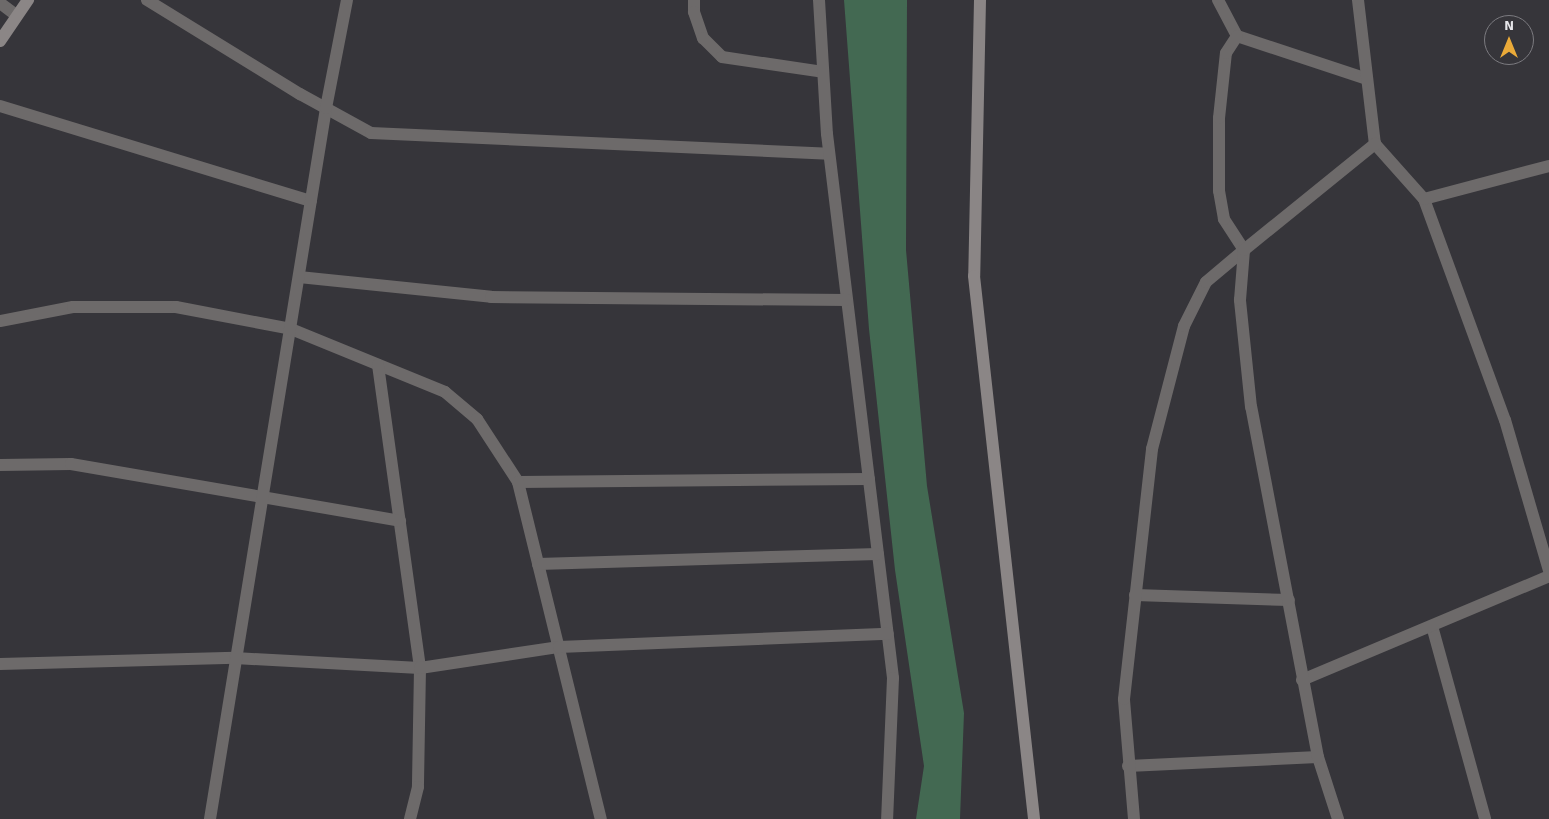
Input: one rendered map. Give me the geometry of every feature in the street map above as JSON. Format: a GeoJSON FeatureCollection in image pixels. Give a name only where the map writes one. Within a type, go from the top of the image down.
{"type":"FeatureCollection","features":[{"type":"Feature","properties":{"kind":"street"},"geometry":{"type":"LineString","coordinates":[[0,42],[28,0]]}},
{"type":"Feature","properties":{"kind":"street"},"geometry":{"type":"LineString","coordinates":[[147,0],[371,133],[829,154]]}},
{"type":"Feature","properties":{"kind":"street"},"geometry":{"type":"LineString","coordinates":[[210,819],[326,108],[347,0]]}},
{"type":"Feature","properties":{"kind":"street"},"geometry":{"type":"LineString","coordinates":[[694,0],[694,12],[703,38],[722,56],[824,72]]}},
{"type":"Feature","properties":{"kind":"street"},"geometry":{"type":"LineString","coordinates":[[820,0],[829,154],[893,678],[887,819]]}},
{"type":"Feature","properties":{"kind":"street"},"geometry":{"type":"LineString","coordinates":[[980,0],[974,276],[1034,819]]}},
{"type":"Feature","properties":{"kind":"street"},"geometry":{"type":"LineString","coordinates":[[1218,0],[1238,36],[1368,79]]}},
{"type":"Feature","properties":{"kind":"street"},"geometry":{"type":"LineString","coordinates":[[1358,0],[1375,144],[1424,199],[1506,420],[1549,570]]}},
{"type":"Feature","properties":{"kind":"street"},"geometry":{"type":"LineString","coordinates":[[0,3],[17,16]]}},
{"type":"Feature","properties":{"kind":"street"},"geometry":{"type":"LineString","coordinates":[[1238,36],[1226,53],[1219,118],[1219,191],[1224,219],[1244,250],[1240,300],[1251,407],[1318,757],[1338,819]]}},
{"type":"Feature","properties":{"kind":"street"},"geometry":{"type":"LineString","coordinates":[[0,106],[311,201]]}},
{"type":"Feature","properties":{"kind":"street"},"geometry":{"type":"LineString","coordinates":[[1134,819],[1128,766],[1124,698],[1152,449],[1184,326],[1206,282],[1375,144]]}},
{"type":"Feature","properties":{"kind":"street"},"geometry":{"type":"LineString","coordinates":[[1424,199],[1549,166]]}},
{"type":"Feature","properties":{"kind":"street"},"geometry":{"type":"LineString","coordinates":[[299,277],[492,297],[847,300]]}},
{"type":"Feature","properties":{"kind":"street"},"geometry":{"type":"LineString","coordinates":[[0,321],[73,307],[176,307],[290,328],[445,392],[477,419],[518,482],[601,819]]}},
{"type":"Feature","properties":{"kind":"street"},"geometry":{"type":"LineString","coordinates":[[378,365],[420,668],[418,787],[410,819]]}},
{"type":"Feature","properties":{"kind":"street"},"geometry":{"type":"LineString","coordinates":[[0,465],[71,464],[261,499],[400,521]]}},
{"type":"Feature","properties":{"kind":"street"},"geometry":{"type":"LineString","coordinates":[[518,482],[869,479]]}},
{"type":"Feature","properties":{"kind":"street"},"geometry":{"type":"LineString","coordinates":[[538,564],[878,554]]}},
{"type":"Feature","properties":{"kind":"street"},"geometry":{"type":"LineString","coordinates":[[1302,680],[1549,576]]}},
{"type":"Feature","properties":{"kind":"street"},"geometry":{"type":"LineString","coordinates":[[1135,595],[1289,600]]}},
{"type":"Feature","properties":{"kind":"street"},"geometry":{"type":"LineString","coordinates":[[1432,626],[1485,819]]}},
{"type":"Feature","properties":{"kind":"street"},"geometry":{"type":"LineString","coordinates":[[0,664],[235,658],[420,668],[559,647],[888,634]]}},
{"type":"Feature","properties":{"kind":"street"},"geometry":{"type":"LineString","coordinates":[[1128,766],[1318,757]]}},
{"type":"Feature","properties":{"kind":"green space"},"geometry":{"type":"Polygon","coordinates":[[[844,0],[907,0],[906,250],[927,486],[964,713],[960,819],[916,819],[924,766],[895,570],[869,329],[844,0]]]}}]}
